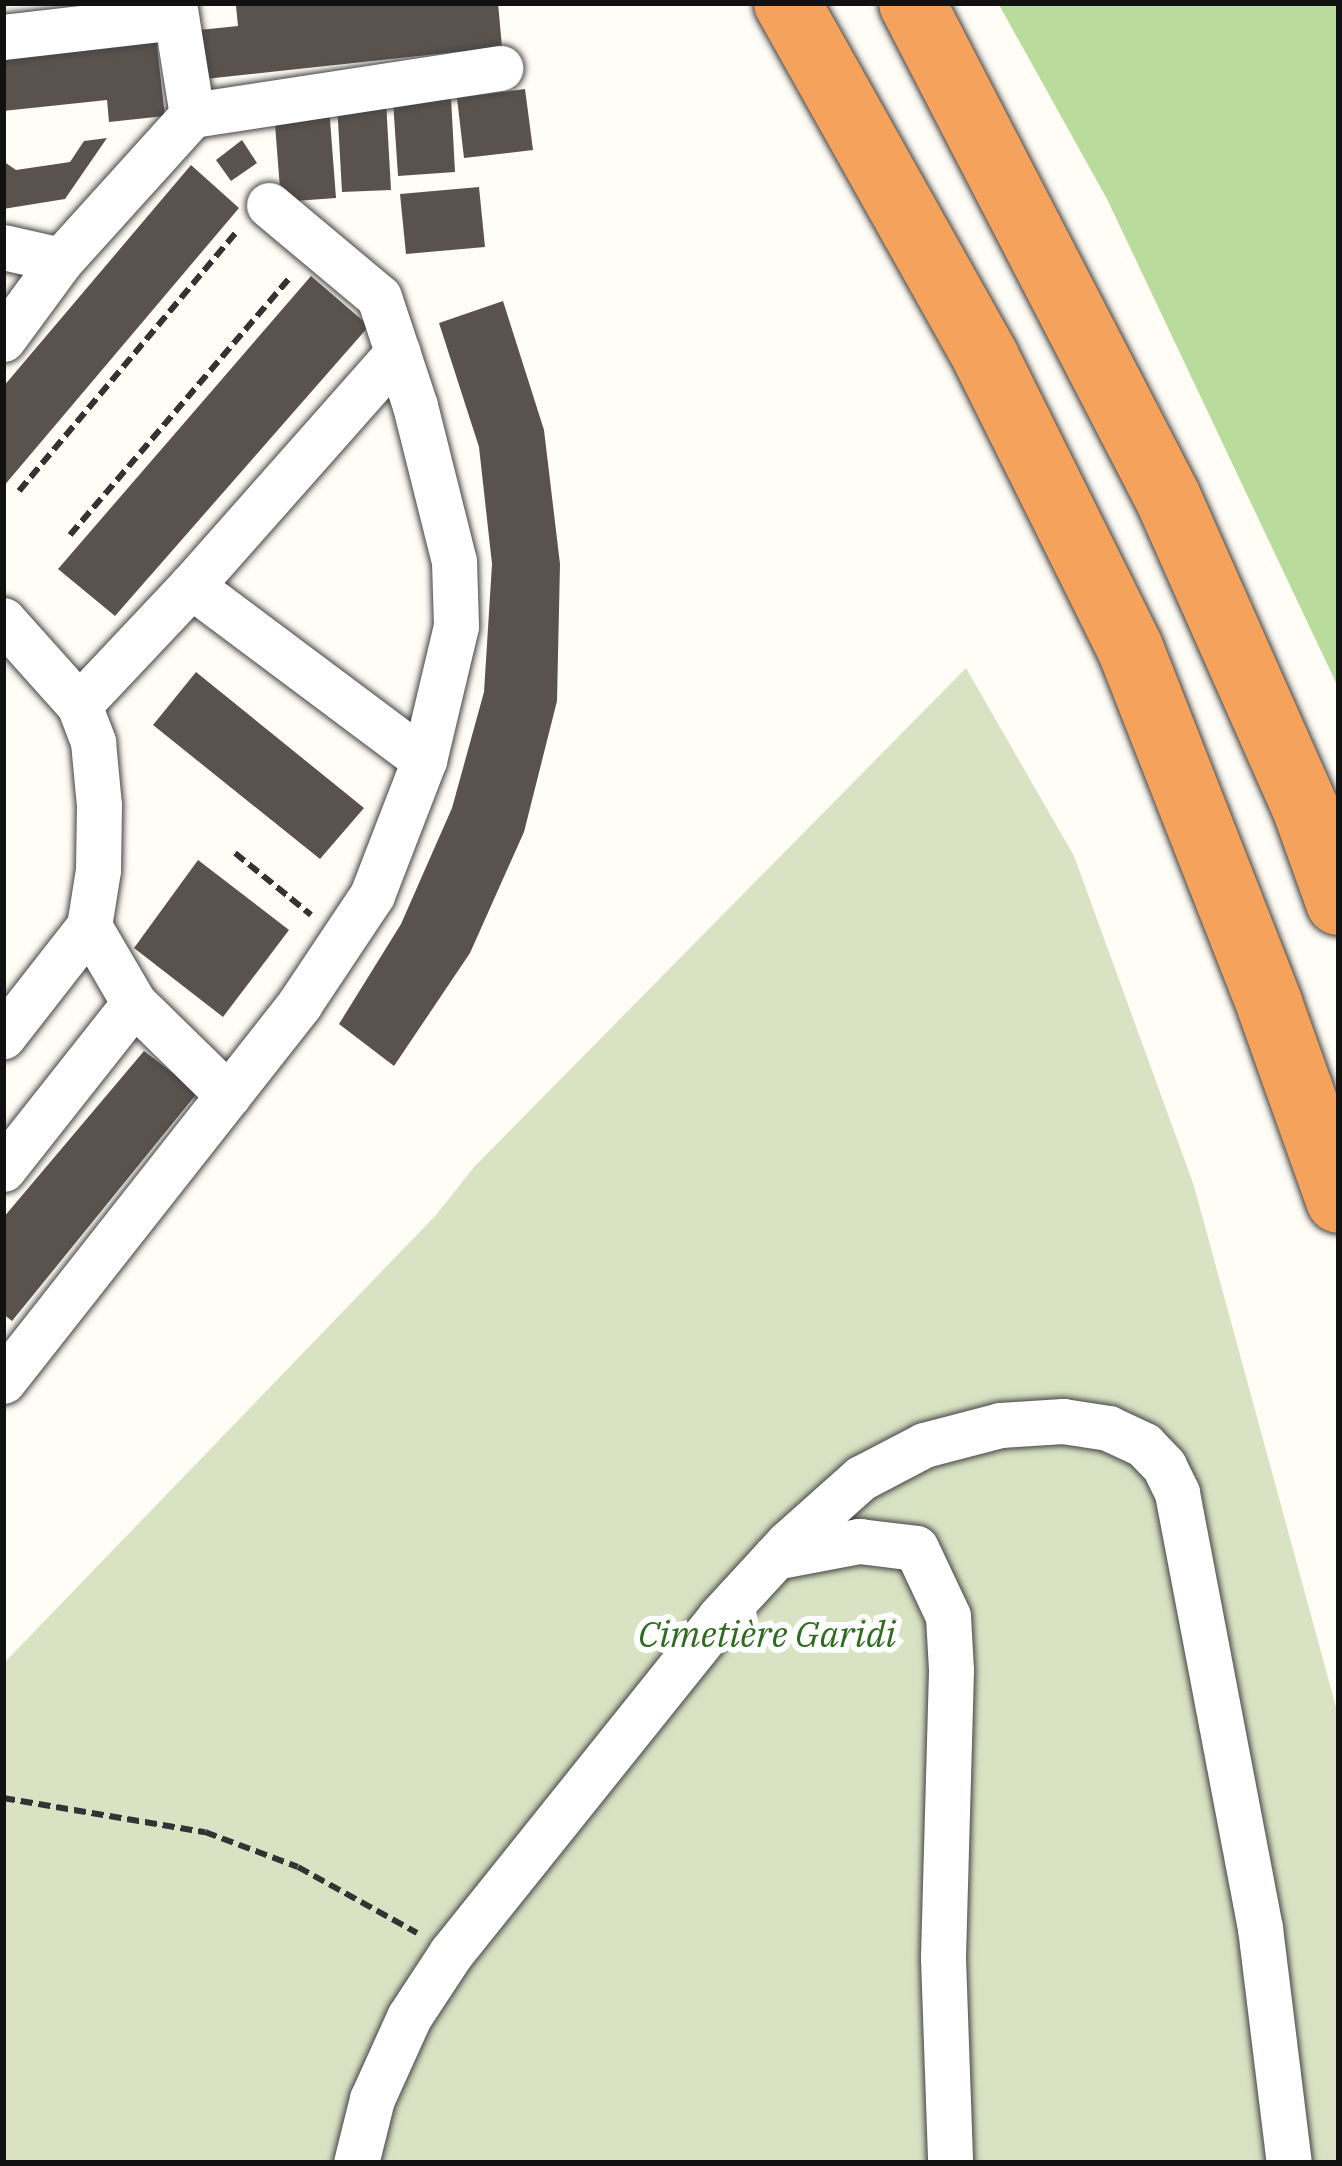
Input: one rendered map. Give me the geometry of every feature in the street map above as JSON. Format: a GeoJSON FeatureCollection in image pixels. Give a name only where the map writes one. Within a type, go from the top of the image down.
{"type":"FeatureCollection","features":[{"type":"Feature","properties":{"kind":"highway"},"geometry":{"type":"LineString","coordinates":[[787,3],[986,358],[1130,648],[1270,1006],[1339,1200]]}},
{"type":"Feature","properties":{"kind":"highway"},"geometry":{"type":"LineString","coordinates":[[912,3],[1168,498],[1306,810],[1339,902]]}},
{"type":"Feature","properties":{"kind":"street"},"geometry":{"type":"LineString","coordinates":[[3,37],[174,10],[192,115]]}},
{"type":"Feature","properties":{"kind":"street"},"geometry":{"type":"LineString","coordinates":[[3,339],[61,260],[192,115],[500,68]]}},
{"type":"Feature","properties":{"kind":"street"},"geometry":{"type":"LineString","coordinates":[[3,1381],[228,1095],[372,896],[424,760],[456,626],[454,561],[379,297],[254,216]]}},
{"type":"Feature","properties":{"kind":"street"},"geometry":{"type":"LineString","coordinates":[[3,247],[61,260]]}},
{"type":"Feature","properties":{"kind":"street"},"geometry":{"type":"LineString","coordinates":[[79,705],[398,352]]}},
{"type":"Feature","properties":{"kind":"street"},"geometry":{"type":"LineString","coordinates":[[190,586],[424,760]]}},
{"type":"Feature","properties":{"kind":"street"},"geometry":{"type":"LineString","coordinates":[[3,620],[79,705],[92,742],[99,805],[98,870],[89,926],[3,1036]]}},
{"type":"Feature","properties":{"kind":"street"},"geometry":{"type":"LineString","coordinates":[[89,926],[134,1003],[228,1095]]}},
{"type":"Feature","properties":{"kind":"street"},"geometry":{"type":"LineString","coordinates":[[3,1169],[134,1003]]}},
{"type":"Feature","properties":{"kind":"street"},"geometry":{"type":"LineString","coordinates":[[356,2163],[372,2099],[410,2017],[451,1952],[775,1557],[861,1478],[924,1444],[1000,1425],[1063,1421],[1108,1428],[1144,1445],[1164,1466],[1177,1493],[1260,1928],[1289,2163]]}},
{"type":"Feature","properties":{"kind":"street"},"geometry":{"type":"LineString","coordinates":[[775,1557],[859,1541],[916,1548],[947,1616],[951,1670],[943,1958],[950,2163]]}},
{"type":"Feature","properties":{"kind":"path"},"geometry":{"type":"LineString","coordinates":[[19,491],[254,216]]}},
{"type":"Feature","properties":{"kind":"path"},"geometry":{"type":"LineString","coordinates":[[70,535],[293,273]]}},
{"type":"Feature","properties":{"kind":"path"},"geometry":{"type":"LineString","coordinates":[[235,853],[342,940]]}},
{"type":"Feature","properties":{"kind":"path"},"geometry":{"type":"LineString","coordinates":[[3,1798],[205,1832],[298,1867],[451,1952]]}},
{"type":"Feature","properties":{"kind":"green space"},"geometry":{"type":"Polygon","coordinates":[[[998,3],[1339,3],[1339,689],[1107,199],[998,3]]]}},
{"type":"Feature","properties":{"kind":"green space","name":"Cimetière Garidi"},"geometry":{"type":"Polygon","coordinates":[[[966,668],[1074,856],[1194,1186],[1339,1718],[1339,2163],[3,2163],[3,1664],[436,1215],[474,1167],[966,668]]]}},
{"type":"Feature","properties":{"kind":"building"},"geometry":{"type":"Polygon","coordinates":[[[498,3],[502,47],[205,79],[199,30],[238,26],[236,6],[498,3]]]}},
{"type":"Feature","properties":{"kind":"building"},"geometry":{"type":"Polygon","coordinates":[[[155,29],[165,116],[109,122],[107,100],[3,111],[3,46],[155,29]]]}},
{"type":"Feature","properties":{"kind":"building"},"geometry":{"type":"Polygon","coordinates":[[[525,89],[533,150],[464,158],[457,98],[525,89]]]}},
{"type":"Feature","properties":{"kind":"building"},"geometry":{"type":"Polygon","coordinates":[[[451,98],[455,172],[398,176],[393,101],[451,98]]]}},
{"type":"Feature","properties":{"kind":"building"},"geometry":{"type":"Polygon","coordinates":[[[386,101],[391,190],[342,192],[337,103],[386,101]]]}},
{"type":"Feature","properties":{"kind":"building"},"geometry":{"type":"Polygon","coordinates":[[[329,107],[336,198],[281,202],[274,111],[329,107]]]}},
{"type":"Feature","properties":{"kind":"building"},"geometry":{"type":"Polygon","coordinates":[[[107,138],[65,199],[3,209],[3,161],[16,170],[70,162],[84,141],[107,138]]]}},
{"type":"Feature","properties":{"kind":"building"},"geometry":{"type":"Polygon","coordinates":[[[242,140],[257,163],[231,181],[216,160],[242,140]]]}},
{"type":"Feature","properties":{"kind":"building"},"geometry":{"type":"Polygon","coordinates":[[[191,165],[239,208],[3,487],[3,387],[191,165]]]}},
{"type":"Feature","properties":{"kind":"building"},"geometry":{"type":"Polygon","coordinates":[[[479,187],[485,247],[406,254],[400,194],[479,187]]]}},
{"type":"Feature","properties":{"kind":"building"},"geometry":{"type":"Polygon","coordinates":[[[311,276],[369,326],[115,616],[58,569],[311,276]]]}},
{"type":"Feature","properties":{"kind":"building"},"geometry":{"type":"Polygon","coordinates":[[[503,301],[544,430],[560,564],[557,701],[524,832],[470,953],[394,1066],[339,1024],[401,924],[452,808],[484,692],[492,564],[479,447],[439,323],[503,301]]]}},
{"type":"Feature","properties":{"kind":"building"},"geometry":{"type":"Polygon","coordinates":[[[196,672],[364,808],[320,859],[153,725],[196,672]]]}},
{"type":"Feature","properties":{"kind":"building"},"geometry":{"type":"Polygon","coordinates":[[[198,860],[289,930],[223,1017],[134,948],[198,860]]]}},
{"type":"Feature","properties":{"kind":"building"},"geometry":{"type":"Polygon","coordinates":[[[144,1051],[198,1092],[12,1321],[3,1314],[3,1218],[144,1051]]]}}]}
